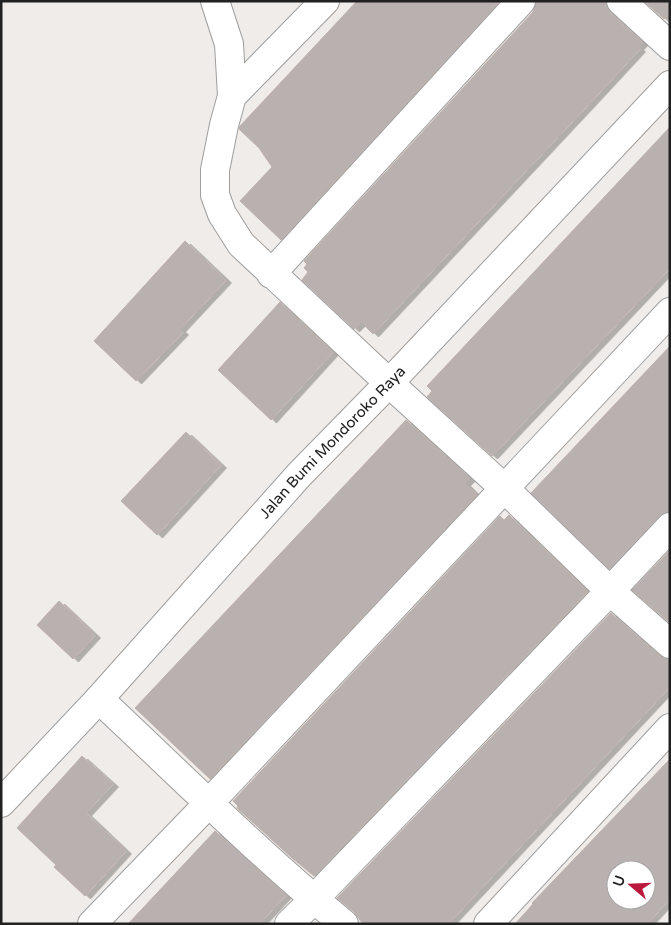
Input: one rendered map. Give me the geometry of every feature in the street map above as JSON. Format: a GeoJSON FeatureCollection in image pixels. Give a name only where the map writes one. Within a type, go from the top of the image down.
{"type":"FeatureCollection","features":[{"type":"Feature","properties":{"kind":"street"},"geometry":{"type":"LineString","coordinates":[[215,1],[229,44],[232,96],[224,125],[216,170],[215,195],[222,214],[241,244],[271,274],[504,488],[610,591],[670,644]]}},
{"type":"Feature","properties":{"kind":"street"},"geometry":{"type":"LineString","coordinates":[[232,96],[325,1]]}},
{"type":"Feature","properties":{"kind":"street"},"geometry":{"type":"LineString","coordinates":[[271,274],[521,1]]}},
{"type":"Feature","properties":{"kind":"street"},"geometry":{"type":"LineString","coordinates":[[621,1],[670,46]]}},
{"type":"Feature","properties":{"kind":"street","name":"Jalan Bumi Mondoroko Raya"},"geometry":{"type":"LineString","coordinates":[[1,803],[99,700],[298,475],[389,383],[670,85]]}},
{"type":"Feature","properties":{"kind":"street"},"geometry":{"type":"LineString","coordinates":[[92,924],[209,803],[670,312]]}},
{"type":"Feature","properties":{"kind":"street"},"geometry":{"type":"LineString","coordinates":[[289,924],[670,527]]}},
{"type":"Feature","properties":{"kind":"street"},"geometry":{"type":"LineString","coordinates":[[99,700],[209,803],[344,924]]}},
{"type":"Feature","properties":{"kind":"street"},"geometry":{"type":"LineString","coordinates":[[488,924],[670,728]]}},
{"type":"Feature","properties":{"kind":"building"},"geometry":{"type":"Polygon","coordinates":[[[357,1],[500,1],[281,240],[240,201],[272,167],[259,148],[239,129],[357,1]]]}},
{"type":"Feature","properties":{"kind":"building"},"geometry":{"type":"Polygon","coordinates":[[[536,1],[606,1],[606,6],[610,13],[643,42],[638,47],[640,49],[373,334],[361,322],[354,329],[302,280],[308,272],[304,268],[307,264],[304,261],[533,12],[536,1]]]}},
{"type":"Feature","properties":{"kind":"building"},"geometry":{"type":"Polygon","coordinates":[[[644,1],[670,1],[670,13],[664,19],[644,1]]]}},
{"type":"Feature","properties":{"kind":"building"},"geometry":{"type":"Polygon","coordinates":[[[670,127],[670,268],[492,456],[427,397],[432,391],[427,386],[670,127]]]}},
{"type":"Feature","properties":{"kind":"building"},"geometry":{"type":"Polygon","coordinates":[[[185,241],[226,280],[180,329],[183,332],[136,381],[94,341],[185,241]]]}},
{"type":"Feature","properties":{"kind":"building"},"geometry":{"type":"Polygon","coordinates":[[[280,302],[333,352],[271,420],[218,370],[280,302]]]}},
{"type":"Feature","properties":{"kind":"building"},"geometry":{"type":"Polygon","coordinates":[[[670,346],[670,512],[665,512],[659,516],[609,569],[531,493],[670,346]]]}},
{"type":"Feature","properties":{"kind":"building"},"geometry":{"type":"Polygon","coordinates":[[[406,420],[470,478],[465,483],[477,495],[210,779],[135,708],[406,420]]]}},
{"type":"Feature","properties":{"kind":"building"},"geometry":{"type":"Polygon","coordinates":[[[186,432],[221,465],[157,535],[121,501],[186,432]]]}},
{"type":"Feature","properties":{"kind":"building"},"geometry":{"type":"Polygon","coordinates":[[[509,515],[588,591],[314,876],[237,808],[238,806],[233,801],[500,516],[504,520],[509,515]]]}},
{"type":"Feature","properties":{"kind":"building"},"geometry":{"type":"Polygon","coordinates":[[[670,550],[670,623],[632,590],[670,550]]]}},
{"type":"Feature","properties":{"kind":"building"},"geometry":{"type":"Polygon","coordinates":[[[59,601],[95,635],[73,659],[37,625],[59,601]]]}},
{"type":"Feature","properties":{"kind":"building"},"geometry":{"type":"Polygon","coordinates":[[[611,613],[660,656],[670,659],[670,687],[448,924],[363,924],[354,912],[337,898],[611,613]]]}},
{"type":"Feature","properties":{"kind":"building"},"geometry":{"type":"Polygon","coordinates":[[[82,756],[113,784],[86,813],[126,851],[85,896],[17,828],[82,756]]]}},
{"type":"Feature","properties":{"kind":"building"},"geometry":{"type":"Polygon","coordinates":[[[670,759],[670,899],[647,924],[515,924],[670,759]]]}},
{"type":"Feature","properties":{"kind":"building"},"geometry":{"type":"Polygon","coordinates":[[[215,831],[286,895],[259,924],[128,924],[215,831]]]}}]}
